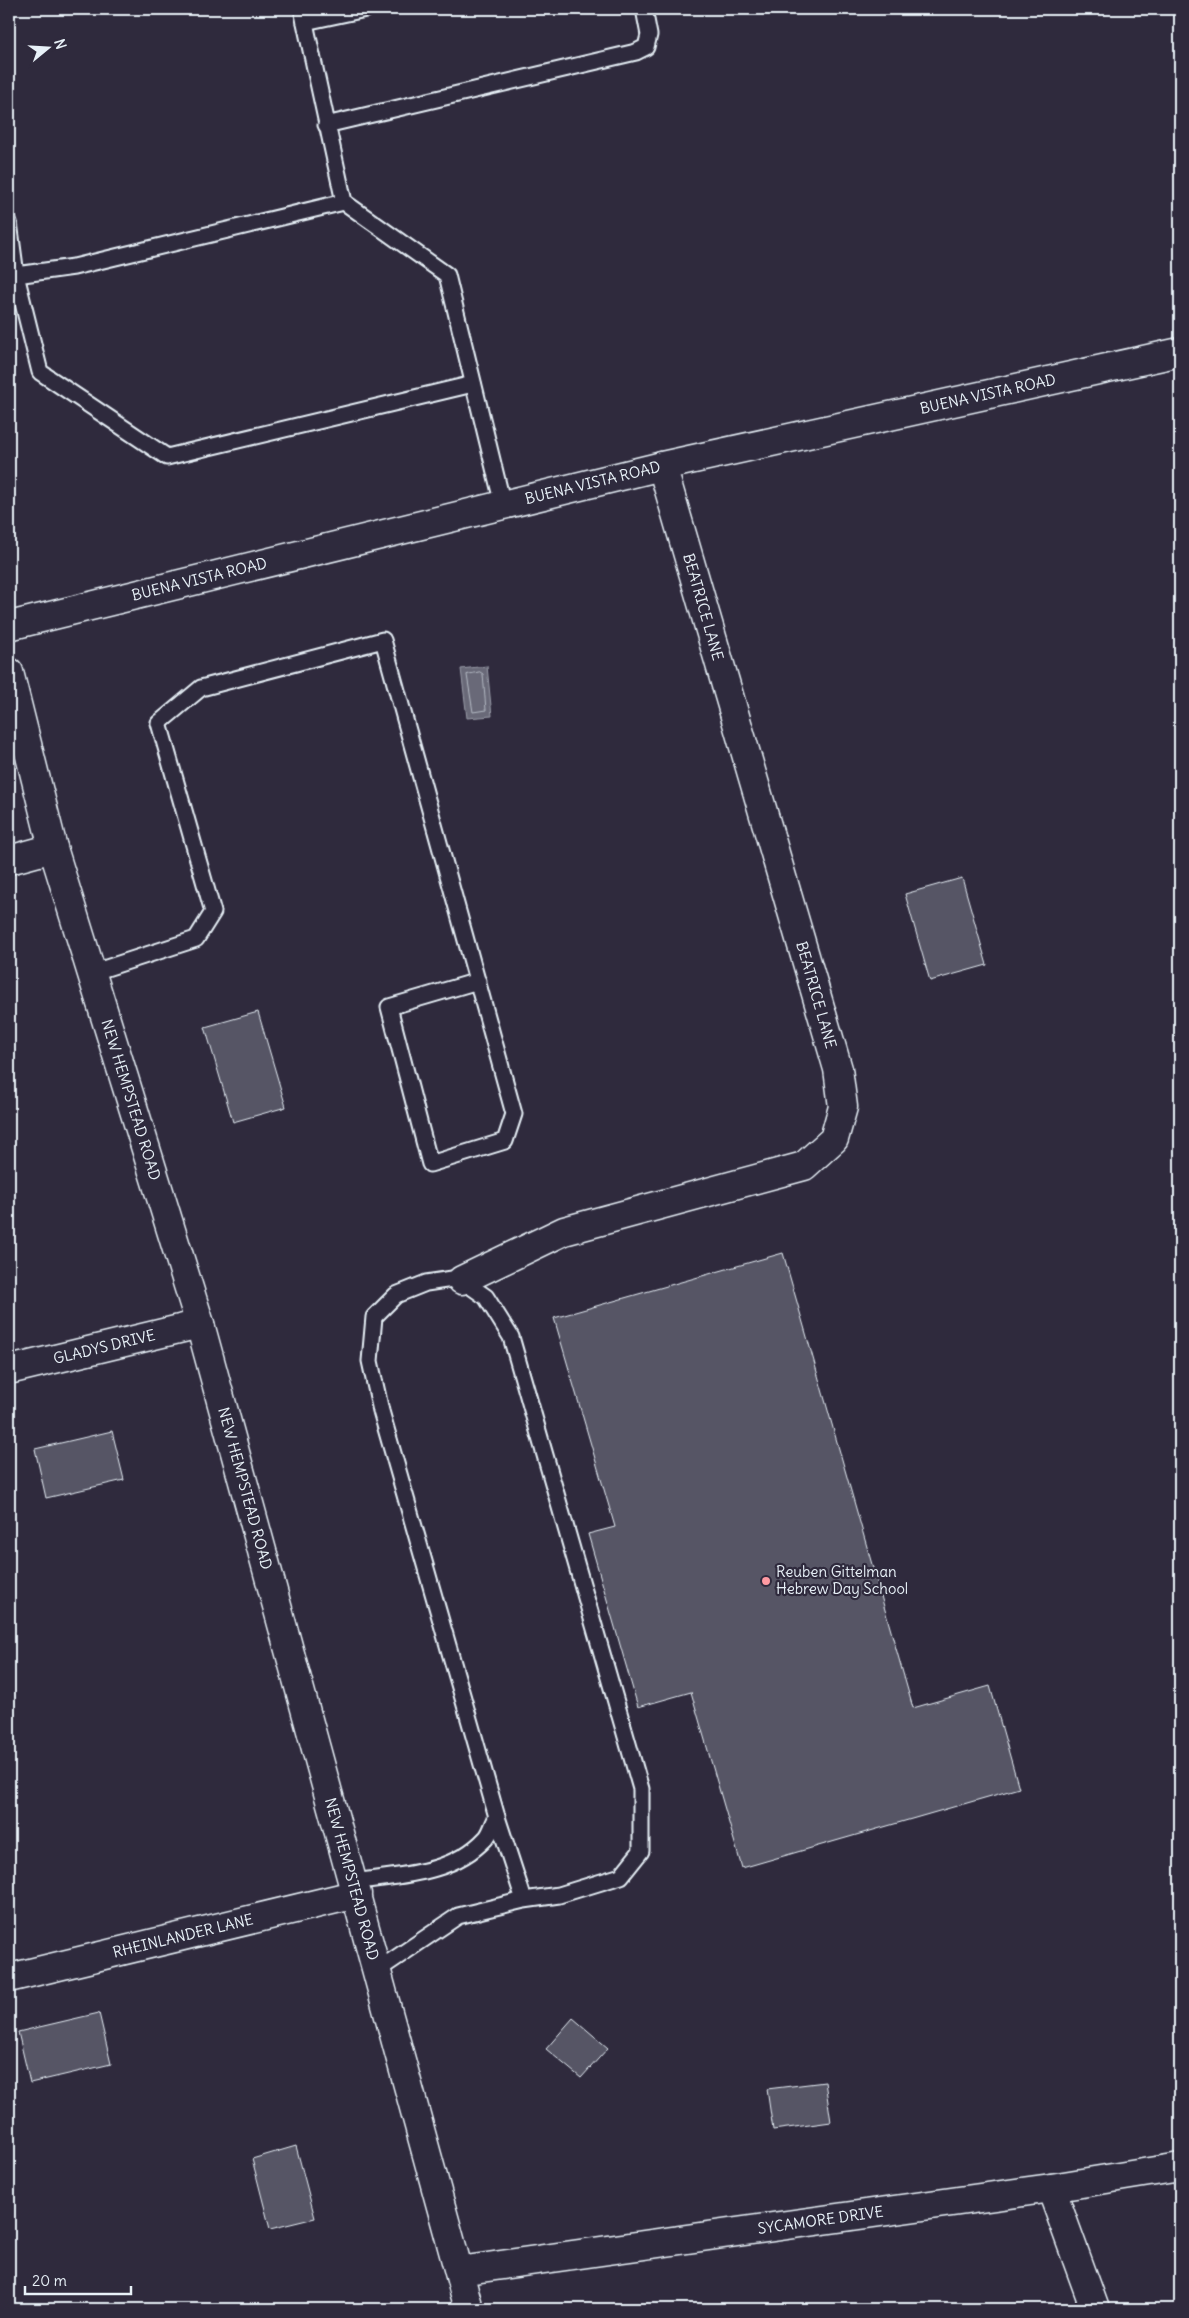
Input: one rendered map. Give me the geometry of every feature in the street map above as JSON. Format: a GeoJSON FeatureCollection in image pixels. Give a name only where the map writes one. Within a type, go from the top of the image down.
{"type":"FeatureCollection","features":[{"type":"Feature","properties":{"kind":"street","name":"BUENA VISTA ROAD"},"geometry":{"type":"LineString","coordinates":[[9,626],[662,466],[1180,352]]}},
{"type":"Feature","properties":{"kind":"street","name":"BEATRICE LANE"},"geometry":{"type":"LineString","coordinates":[[462,1280],[564,1231],[804,1166],[834,1139],[843,1107],[838,1069],[662,466]]}},
{"type":"Feature","properties":{"kind":"street","name":"NEW HEMPSTEAD ROAD"},"geometry":{"type":"LineString","coordinates":[[10,680],[53,848],[200,1324],[470,2309]]}},
{"type":"Feature","properties":{"kind":"street"},"geometry":{"type":"LineString","coordinates":[[9,860],[53,848]]}},
{"type":"Feature","properties":{"kind":"street","name":"GLADYS DRIVE"},"geometry":{"type":"LineString","coordinates":[[9,1370],[200,1324]]}},
{"type":"Feature","properties":{"kind":"street","name":"RHEINLANDER LANE"},"geometry":{"type":"LineString","coordinates":[[9,1978],[355,1888]]}},
{"type":"Feature","properties":{"kind":"street","name":"SYCAMORE DRIVE"},"geometry":{"type":"LineString","coordinates":[[459,2271],[1051,2188],[1180,2166]]}},
{"type":"Feature","properties":{"kind":"street"},"geometry":{"type":"LineString","coordinates":[[1051,2188],[1095,2309]]}},
{"type":"Feature","properties":{"kind":"lane"},"geometry":{"type":"LineString","coordinates":[[366,9],[303,15],[344,202],[447,275],[503,505]]}},
{"type":"Feature","properties":{"kind":"lane"},"geometry":{"type":"LineString","coordinates":[[326,125],[636,52],[646,47],[650,35],[644,9]]}},
{"type":"Feature","properties":{"kind":"lane"},"geometry":{"type":"LineString","coordinates":[[16,275],[74,267],[344,202]]}},
{"type":"Feature","properties":{"kind":"lane"},"geometry":{"type":"LineString","coordinates":[[9,222],[16,275],[40,372],[167,457],[473,384]]}},
{"type":"Feature","properties":{"kind":"lane"},"geometry":{"type":"LineString","coordinates":[[91,973],[196,939],[213,912],[159,723],[201,688],[383,640],[478,981],[514,1114],[505,1141],[430,1164],[389,1007],[478,981]]}},
{"type":"Feature","properties":{"kind":"lane"},"geometry":{"type":"LineString","coordinates":[[378,1970],[458,1916],[524,1900],[558,1895],[621,1876],[641,1851],[641,1789],[511,1337],[486,1297],[458,1278],[426,1284],[396,1295],[374,1317],[370,1362],[381,1411],[497,1817],[524,1900]]}},
{"type":"Feature","properties":{"kind":"lane"},"geometry":{"type":"LineString","coordinates":[[355,1888],[425,1872],[453,1863],[486,1837],[497,1817]]}},
{"type":"Feature","properties":{"kind":"water"},"geometry":{"type":"Polygon","coordinates":[[[487,666],[492,716],[467,718],[461,669],[487,666]]]}},
{"type":"Feature","properties":{"kind":"building"},"geometry":{"type":"Polygon","coordinates":[[[962,878],[987,965],[930,981],[905,894],[962,878]]]}},
{"type":"Feature","properties":{"kind":"building"},"geometry":{"type":"Polygon","coordinates":[[[258,1012],[286,1107],[233,1122],[205,1027],[258,1012]]]}},
{"type":"Feature","properties":{"kind":"building"},"geometry":{"type":"Polygon","coordinates":[[[783,1253],[913,1708],[990,1686],[1019,1788],[742,1868],[691,1692],[638,1707],[588,1534],[615,1527],[554,1318],[783,1253]]]}},
{"type":"Feature","properties":{"kind":"building"},"geometry":{"type":"Polygon","coordinates":[[[112,1431],[124,1480],[46,1498],[35,1449],[112,1431]]]}},
{"type":"Feature","properties":{"kind":"building"},"geometry":{"type":"Polygon","coordinates":[[[99,2013],[111,2064],[30,2083],[18,2032],[99,2013]]]}},
{"type":"Feature","properties":{"kind":"building"},"geometry":{"type":"Polygon","coordinates":[[[573,2018],[608,2048],[581,2078],[546,2049],[573,2018]]]}},
{"type":"Feature","properties":{"kind":"building"},"geometry":{"type":"Polygon","coordinates":[[[825,2082],[831,2122],[773,2130],[767,2089],[825,2082]]]}},
{"type":"Feature","properties":{"kind":"building"},"geometry":{"type":"Polygon","coordinates":[[[296,2146],[315,2218],[270,2229],[252,2159],[296,2146]]]}},
{"type":"Feature","properties":{"kind":"place","name":"Reuben Gittelman Hebrew Day School"},"geometry":{"type":"Point","coordinates":[766,1581]}}]}
